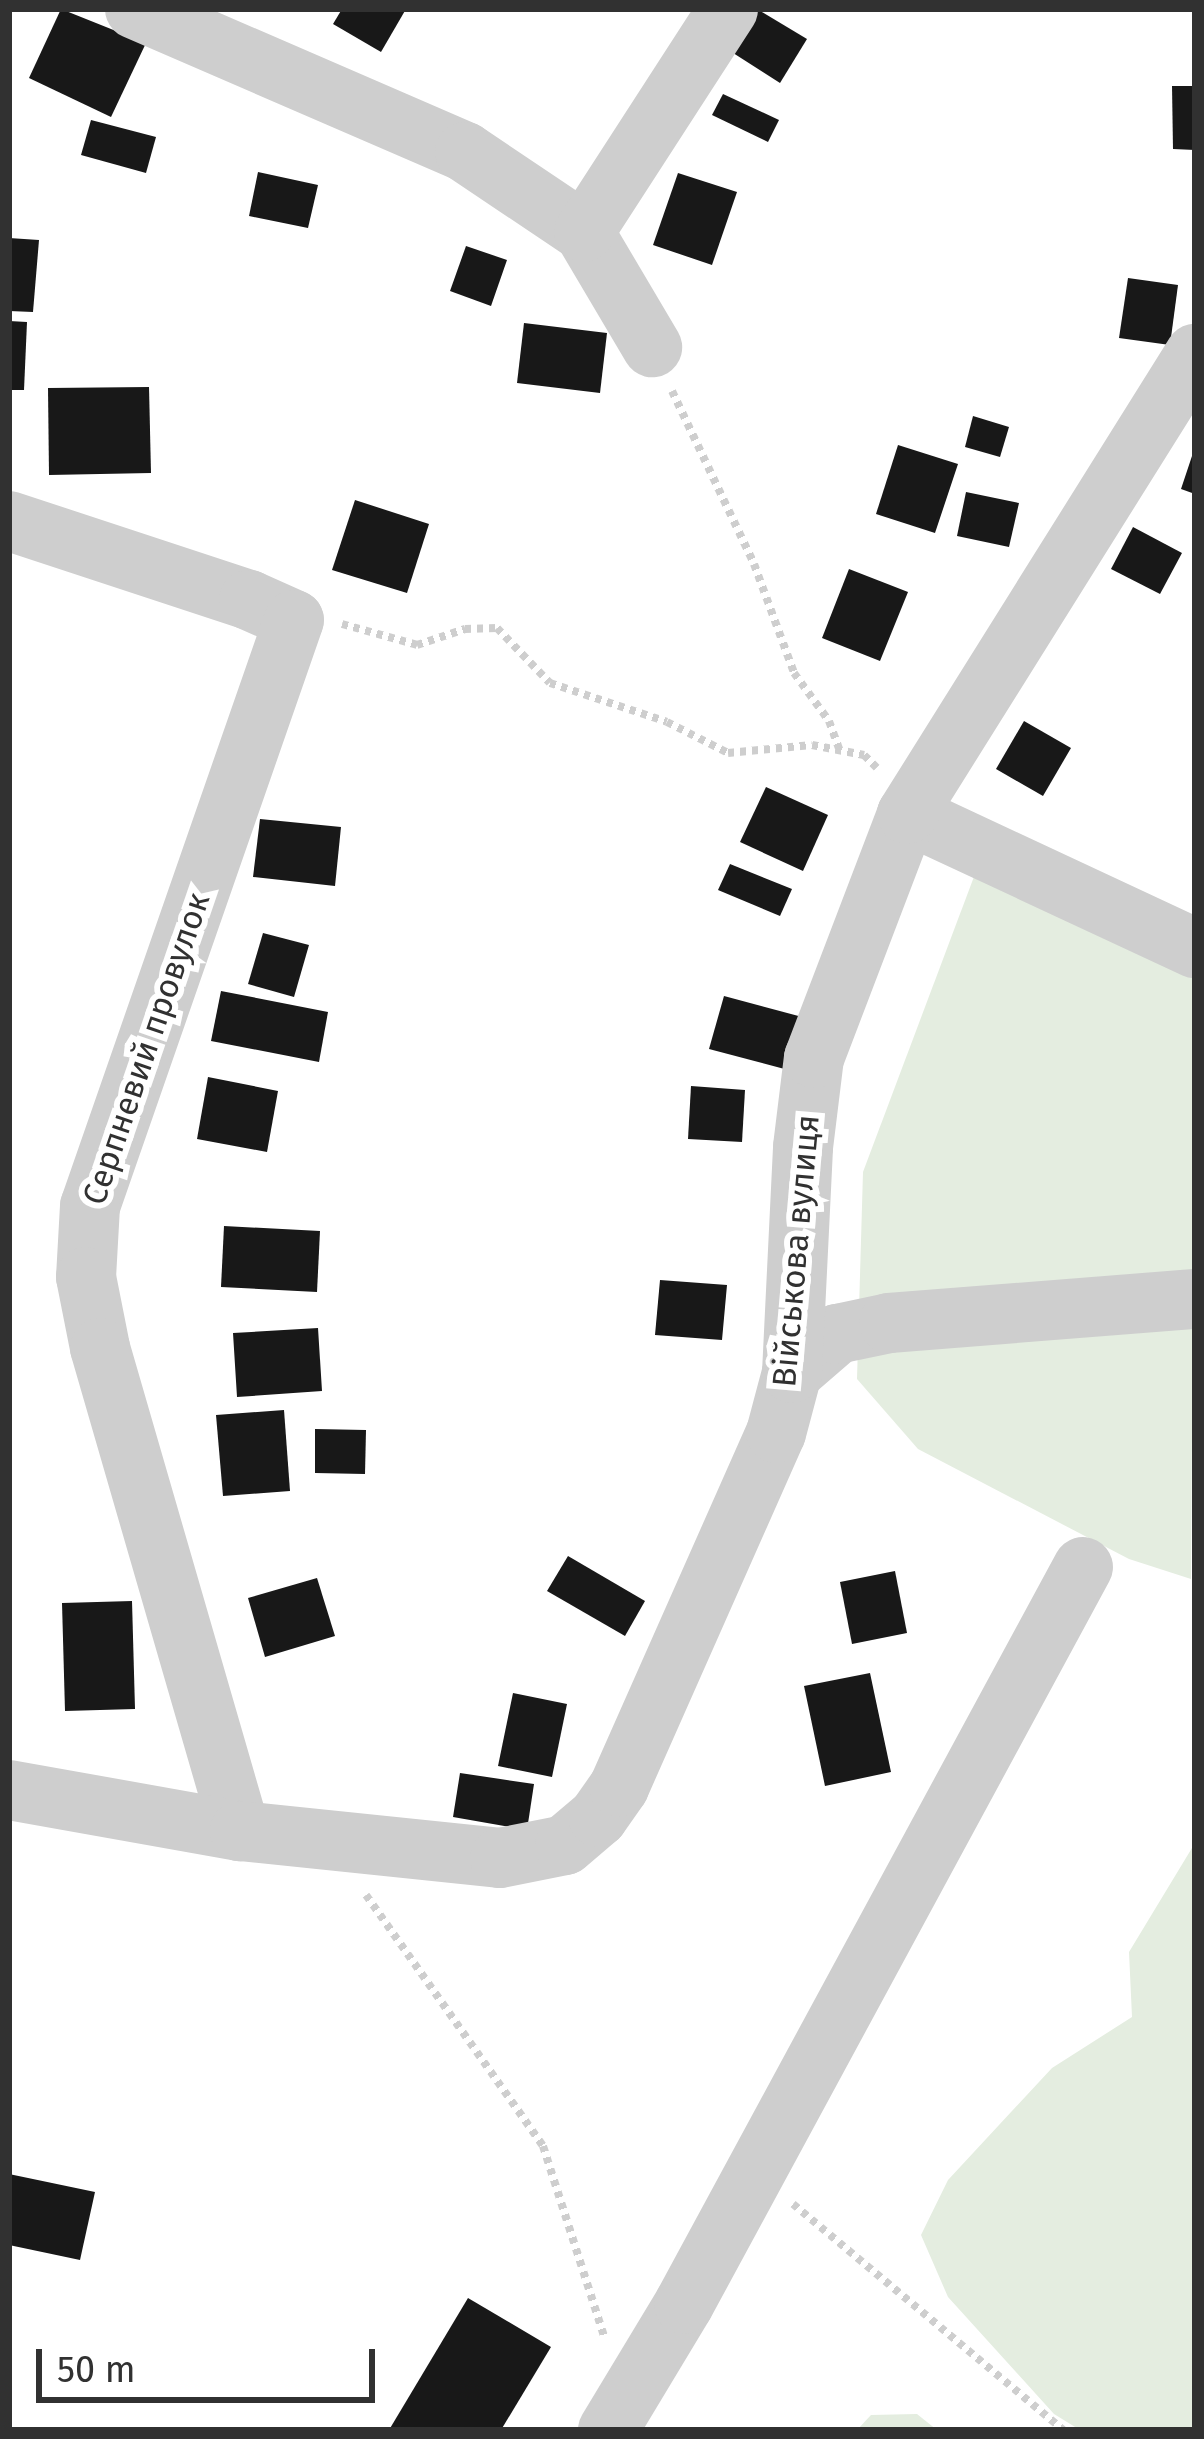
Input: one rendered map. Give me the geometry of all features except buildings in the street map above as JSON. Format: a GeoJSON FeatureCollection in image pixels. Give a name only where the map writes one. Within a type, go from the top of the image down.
{"type":"FeatureCollection","features":[{"type":"Feature","properties":{"kind":"street"},"geometry":{"type":"LineString","coordinates":[[134,9],[465,152],[584,232],[652,347]]}},
{"type":"Feature","properties":{"kind":"street"},"geometry":{"type":"LineString","coordinates":[[584,232],[728,9]]}},
{"type":"Feature","properties":{"kind":"street","name":"Військова вулиця"},"geometry":{"type":"LineString","coordinates":[[9,1790],[240,1831],[500,1858],[565,1845],[598,1817],[619,1787],[766,1454],[792,1372],[803,1147],[814,1058],[907,814],[1195,353]]}},
{"type":"Feature","properties":{"kind":"street"},"geometry":{"type":"LineString","coordinates":[[9,520],[248,599],[294,620]]}},
{"type":"Feature","properties":{"kind":"street","name":"Серпневий провулок"},"geometry":{"type":"LineString","coordinates":[[240,1831],[100,1348],[86,1277],[90,1205],[294,620]]}},
{"type":"Feature","properties":{"kind":"street"},"geometry":{"type":"LineString","coordinates":[[907,814],[1195,948]]}},
{"type":"Feature","properties":{"kind":"street"},"geometry":{"type":"LineString","coordinates":[[792,1372],[837,1334],[889,1323],[1195,1299]]}},
{"type":"Feature","properties":{"kind":"street"},"geometry":{"type":"LineString","coordinates":[[617,2416],[1083,1567]]}},
{"type":"Feature","properties":{"kind":"path"},"geometry":{"type":"LineString","coordinates":[[652,347],[754,564],[794,673],[829,721],[841,752]]}},
{"type":"Feature","properties":{"kind":"path"},"geometry":{"type":"LineString","coordinates":[[294,620],[353,625],[417,646],[465,629],[497,628],[550,683],[667,722],[728,753],[812,745],[865,755],[907,814]]}},
{"type":"Feature","properties":{"kind":"path"},"geometry":{"type":"LineString","coordinates":[[327,1840],[543,2146],[617,2416]]}},
{"type":"Feature","properties":{"kind":"path"},"geometry":{"type":"LineString","coordinates":[[755,2172],[1063,2430]]}},
{"type":"Feature","properties":{"kind":"shaded area"},"geometry":{"type":"Polygon","coordinates":[[[975,874],[1195,977],[1191,1579],[1129,1559],[918,1449],[857,1379],[863,1172],[975,874]]]}},
{"type":"Feature","properties":{"kind":"shaded area"},"geometry":{"type":"Polygon","coordinates":[[[1195,1843],[1195,2430],[1080,2430],[1054,2414],[948,2297],[921,2235],[948,2180],[1052,2068],[1132,2017],[1129,1952],[1195,1843]]]}},
{"type":"Feature","properties":{"kind":"shaded area"},"geometry":{"type":"Polygon","coordinates":[[[917,2414],[937,2430],[857,2430],[871,2415],[917,2414]]]}}]}
